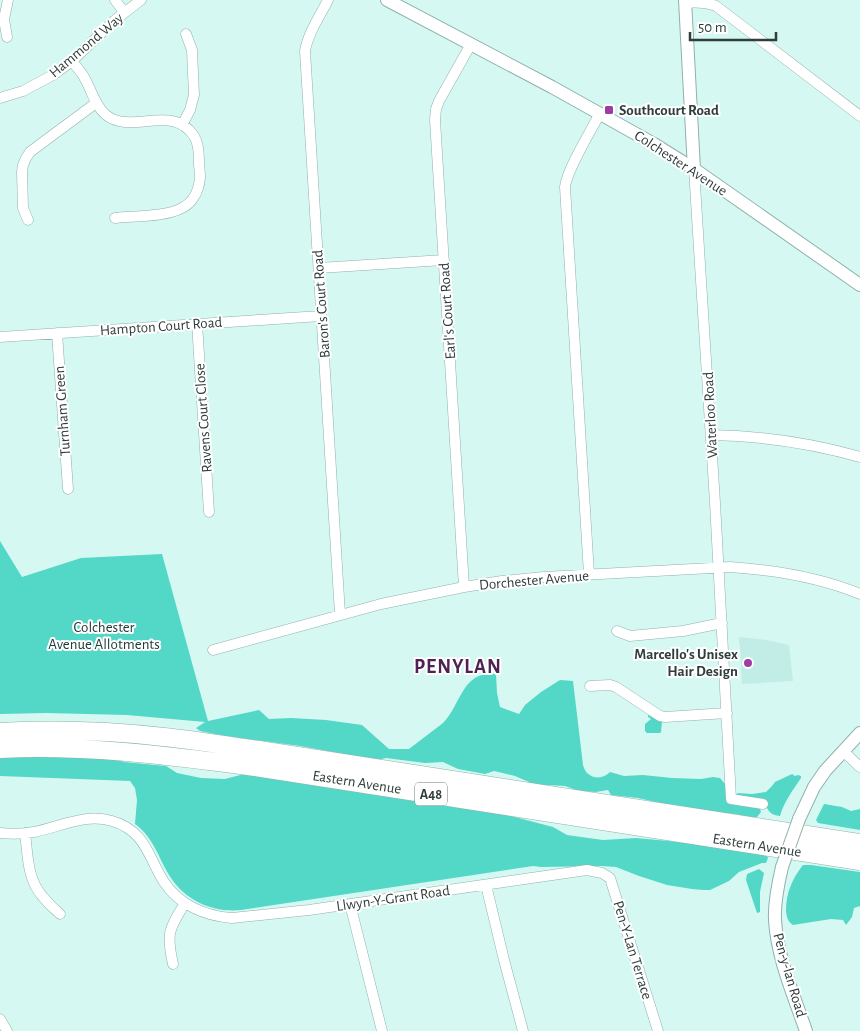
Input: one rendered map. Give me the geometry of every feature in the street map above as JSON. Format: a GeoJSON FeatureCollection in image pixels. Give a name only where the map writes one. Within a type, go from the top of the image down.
{"type":"FeatureCollection","features":[{"type":"Feature","properties":{"kind":"highway","name":"Eastern Avenue"},"geometry":{"type":"LineString","coordinates":[[0,732],[85,732],[164,737],[860,843]]}},
{"type":"Feature","properties":{"kind":"highway","name":"Eastern Avenue"},"geometry":{"type":"LineString","coordinates":[[0,749],[86,749],[163,755],[248,766],[860,861]]}},
{"type":"Feature","properties":{"kind":"street"},"geometry":{"type":"LineString","coordinates":[[7,37],[4,19],[8,0]]}},
{"type":"Feature","properties":{"kind":"street"},"geometry":{"type":"LineString","coordinates":[[115,0],[124,12]]}},
{"type":"Feature","properties":{"kind":"street","name":"Hammond Way"},"geometry":{"type":"LineString","coordinates":[[0,98],[44,81],[72,61],[124,12],[141,0]]}},
{"type":"Feature","properties":{"kind":"street","name":"Baron's Court Road"},"geometry":{"type":"LineString","coordinates":[[328,0],[310,34],[305,51],[340,614]]}},
{"type":"Feature","properties":{"kind":"street","name":"Colchester Avenue"},"geometry":{"type":"LineString","coordinates":[[387,0],[600,113],[654,144],[694,169],[860,285]]}},
{"type":"Feature","properties":{"kind":"street"},"geometry":{"type":"LineString","coordinates":[[685,1],[716,6],[860,116]]}},
{"type":"Feature","properties":{"kind":"street","name":"Waterloo Road"},"geometry":{"type":"LineString","coordinates":[[685,1],[731,799],[763,804]]}},
{"type":"Feature","properties":{"kind":"street"},"geometry":{"type":"LineString","coordinates":[[182,125],[190,110],[194,95],[192,50],[186,34]]}},
{"type":"Feature","properties":{"kind":"street","name":"Earl's Court Road"},"geometry":{"type":"LineString","coordinates":[[464,587],[435,120],[438,101],[471,44]]}},
{"type":"Feature","properties":{"kind":"street"},"geometry":{"type":"LineString","coordinates":[[72,61],[86,80],[96,103],[105,114],[119,122],[169,120],[182,125],[194,137],[199,153],[199,187],[191,202],[183,208],[168,212],[115,218]]}},
{"type":"Feature","properties":{"kind":"street"},"geometry":{"type":"LineString","coordinates":[[28,220],[23,208],[22,172],[26,158],[30,152],[96,103]]}},
{"type":"Feature","properties":{"kind":"street"},"geometry":{"type":"LineString","coordinates":[[589,574],[566,181],[600,113]]}},
{"type":"Feature","properties":{"kind":"street"},"geometry":{"type":"LineString","coordinates":[[319,268],[444,260]]}},
{"type":"Feature","properties":{"kind":"street","name":"Hampton Court Road"},"geometry":{"type":"LineString","coordinates":[[0,337],[322,316]]}},
{"type":"Feature","properties":{"kind":"street","name":"Ravens Court Close"},"geometry":{"type":"LineString","coordinates":[[197,323],[209,512]]}},
{"type":"Feature","properties":{"kind":"street","name":"Turnham Green"},"geometry":{"type":"LineString","coordinates":[[57,333],[68,489]]}},
{"type":"Feature","properties":{"kind":"street"},"geometry":{"type":"LineString","coordinates":[[711,435],[800,442],[860,457]]}},
{"type":"Feature","properties":{"kind":"street","name":"Dorchester Avenue"},"geometry":{"type":"LineString","coordinates":[[213,650],[340,614],[390,602],[502,581],[589,574],[730,567],[752,568],[796,575],[843,587],[860,594]]}},
{"type":"Feature","properties":{"kind":"street"},"geometry":{"type":"LineString","coordinates":[[618,631],[630,636],[683,631],[722,623]]}},
{"type":"Feature","properties":{"kind":"street"},"geometry":{"type":"LineString","coordinates":[[590,686],[610,685],[616,687],[655,714],[665,717],[727,712]]}},
{"type":"Feature","properties":{"kind":"street","name":"Pen-y-lan Road"},"geometry":{"type":"LineString","coordinates":[[806,1031],[781,956],[775,919],[776,898],[782,867],[799,819],[818,781],[860,733]]}},
{"type":"Feature","properties":{"kind":"street"},"geometry":{"type":"LineString","coordinates":[[843,751],[860,767]]}},
{"type":"Feature","properties":{"kind":"street","name":"Llwyn-Y-Grant Road"},"geometry":{"type":"LineString","coordinates":[[0,833],[25,833],[88,818],[99,818],[114,822],[127,827],[142,840],[165,883],[185,903],[210,915],[232,918],[309,910],[587,870],[602,872]]}},
{"type":"Feature","properties":{"kind":"street"},"geometry":{"type":"LineString","coordinates":[[25,833],[29,871],[34,885],[60,914]]}},
{"type":"Feature","properties":{"kind":"street","name":"Pen-Y-Lan Terrace"},"geometry":{"type":"LineString","coordinates":[[602,872],[610,878],[658,1031]]}},
{"type":"Feature","properties":{"kind":"street"},"geometry":{"type":"LineString","coordinates":[[486,884],[523,1031]]}},
{"type":"Feature","properties":{"kind":"street"},"geometry":{"type":"LineString","coordinates":[[173,964],[169,944],[170,929],[185,903]]}},
{"type":"Feature","properties":{"kind":"street"},"geometry":{"type":"LineString","coordinates":[[350,904],[382,1031]]}},
{"type":"Feature","properties":{"kind":"street"},"geometry":{"type":"LineString","coordinates":[[0,1019],[7,1031]]}},
{"type":"Feature","properties":{"kind":"shaded area"},"geometry":{"type":"Polygon","coordinates":[[[740,637],[789,645],[793,681],[742,684],[740,637]]]}},
{"type":"Feature","properties":{"kind":"green space","name":"Colchester Avenue Allotments"},"geometry":{"type":"Polygon","coordinates":[[[0,541],[22,577],[81,558],[162,554],[208,721],[259,710],[269,719],[326,720],[362,725],[389,749],[409,749],[443,723],[469,683],[476,677],[485,674],[496,674],[500,707],[519,714],[525,705],[560,680],[573,681],[583,765],[586,772],[593,777],[602,777],[610,772],[624,776],[643,775],[701,779],[713,777],[720,778],[735,796],[738,793],[766,792],[775,782],[792,774],[801,776],[801,778],[786,801],[780,816],[769,811],[762,798],[757,799],[761,812],[757,817],[751,818],[736,814],[699,812],[638,798],[611,795],[608,790],[596,792],[579,791],[565,786],[547,785],[533,787],[529,782],[515,776],[494,771],[485,774],[458,769],[443,762],[425,763],[386,758],[377,760],[300,746],[225,736],[200,731],[196,728],[205,722],[127,715],[0,714],[0,541]]]}},
{"type":"Feature","properties":{"kind":"green space"},"geometry":{"type":"Polygon","coordinates":[[[648,715],[662,722],[660,733],[647,733],[645,731],[645,724],[651,719],[648,715]]]}},
{"type":"Feature","properties":{"kind":"green space"},"geometry":{"type":"Polygon","coordinates":[[[108,756],[124,762],[166,766],[177,773],[201,778],[225,779],[248,773],[381,796],[424,799],[436,806],[457,804],[469,810],[488,810],[553,827],[567,835],[603,840],[636,838],[691,843],[766,854],[768,858],[766,863],[739,872],[729,881],[710,890],[667,885],[616,867],[533,866],[241,910],[221,910],[193,899],[184,893],[171,878],[152,842],[135,824],[137,800],[135,788],[130,781],[0,776],[0,758],[108,756]]]}},
{"type":"Feature","properties":{"kind":"green space"},"geometry":{"type":"Polygon","coordinates":[[[824,804],[842,807],[851,811],[860,809],[860,830],[818,823],[816,820],[824,804]]]}},
{"type":"Feature","properties":{"kind":"green space"},"geometry":{"type":"Polygon","coordinates":[[[803,865],[860,872],[860,906],[854,908],[852,917],[846,925],[843,920],[831,919],[793,925],[790,922],[786,911],[788,892],[803,865]]]}},
{"type":"Feature","properties":{"kind":"green space"},"geometry":{"type":"Polygon","coordinates":[[[759,869],[764,873],[760,892],[760,912],[757,913],[746,880],[747,874],[759,869]]]}},
{"type":"Feature","properties":{"kind":"place","name":"Southcourt Road"},"geometry":{"type":"Point","coordinates":[609,110]}},
{"type":"Feature","properties":{"kind":"place","name":"Marcello's Unisex Hair Design"},"geometry":{"type":"Point","coordinates":[748,663]}},
{"type":"Feature","properties":{"kind":"district","name":"PENYLAN"},"geometry":{"type":"Point","coordinates":[458,666]}}]}
